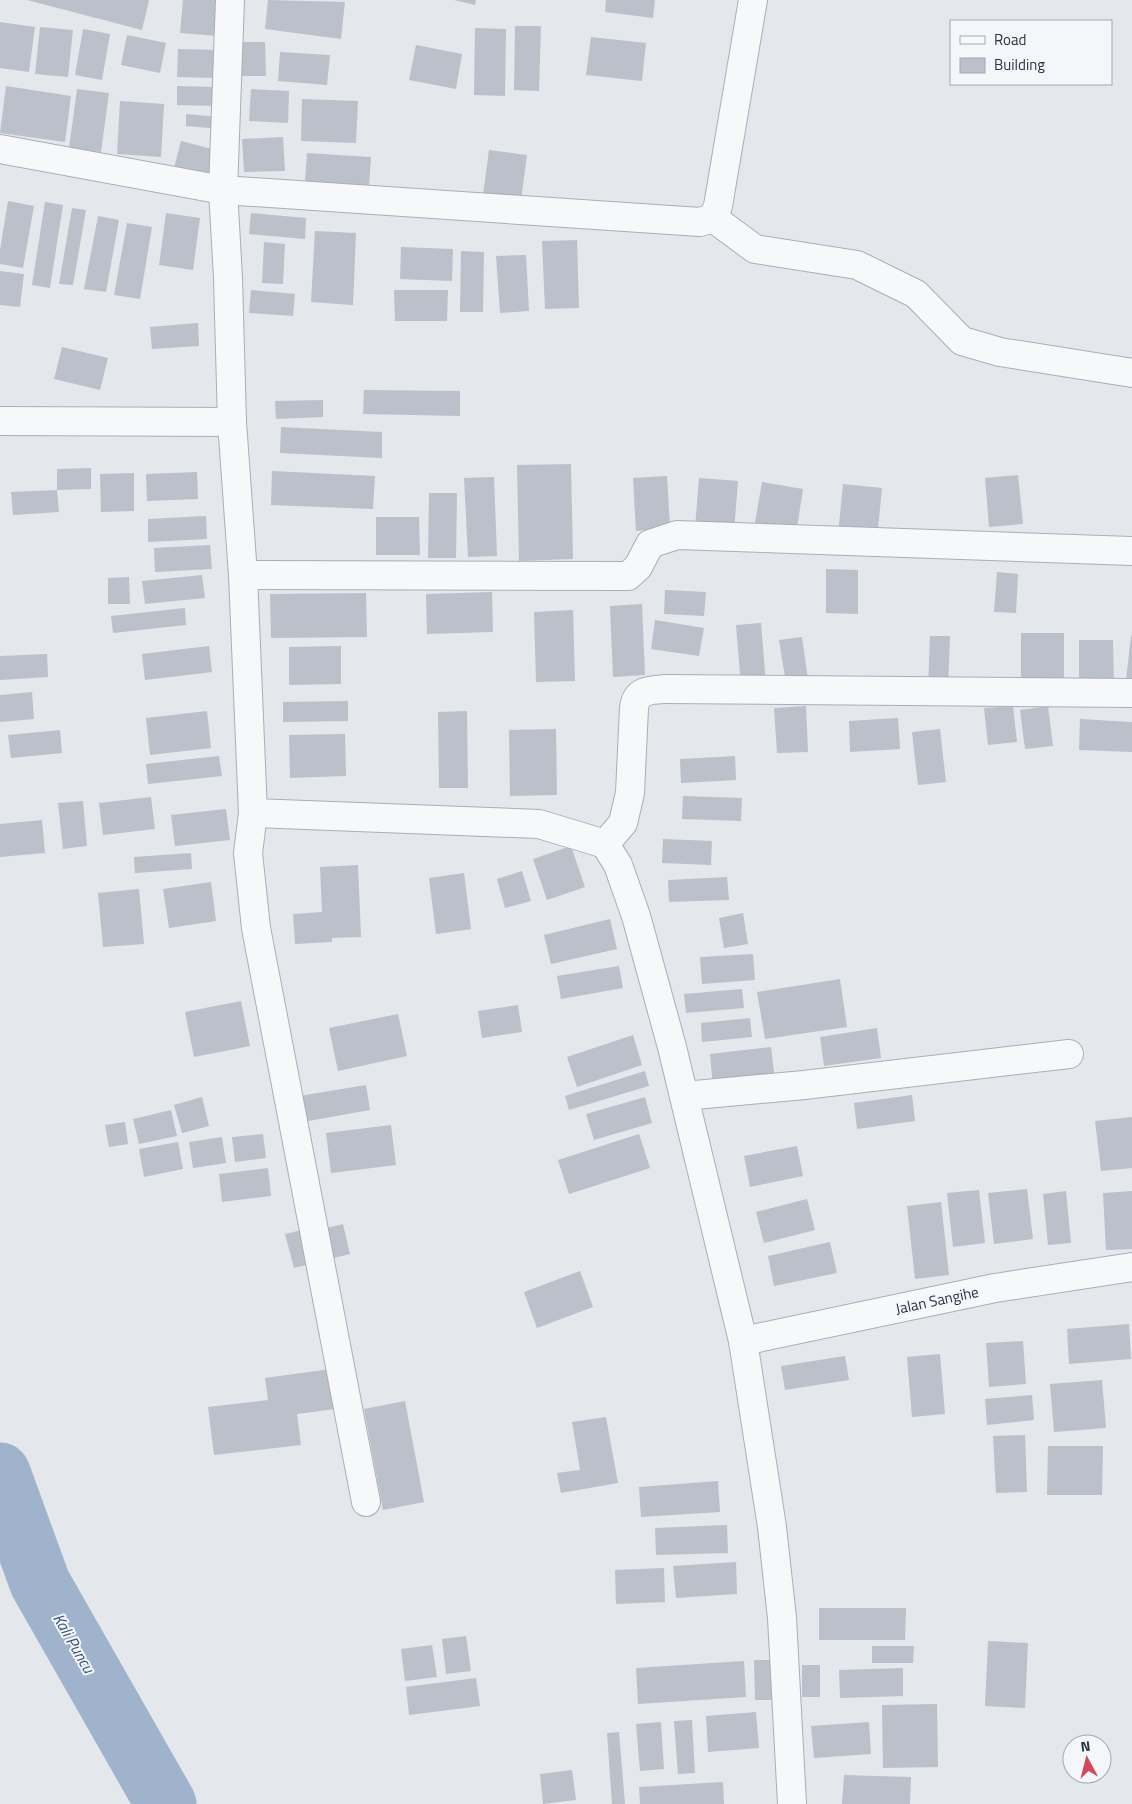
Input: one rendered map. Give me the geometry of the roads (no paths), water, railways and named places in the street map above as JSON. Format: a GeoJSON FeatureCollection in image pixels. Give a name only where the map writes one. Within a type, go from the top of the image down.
{"type":"FeatureCollection","features":[{"type":"Feature","properties":{"kind":"street"},"geometry":{"type":"LineString","coordinates":[[230,0],[223,190],[228,278],[232,422],[243,575],[253,813],[248,853],[256,928],[366,1502]]}},
{"type":"Feature","properties":{"kind":"street"},"geometry":{"type":"LineString","coordinates":[[713,218],[718,206],[753,0]]}},
{"type":"Feature","properties":{"kind":"street"},"geometry":{"type":"LineString","coordinates":[[0,149],[223,190],[683,222],[700,222],[713,218]]}},
{"type":"Feature","properties":{"kind":"street"},"geometry":{"type":"LineString","coordinates":[[713,218],[755,249],[857,265],[916,294],[962,341],[1000,352],[1132,373]]}},
{"type":"Feature","properties":{"kind":"street"},"geometry":{"type":"LineString","coordinates":[[0,421],[232,422]]}},
{"type":"Feature","properties":{"kind":"street"},"geometry":{"type":"LineString","coordinates":[[243,575],[628,576],[638,568],[650,544],[677,536],[1132,551]]}},
{"type":"Feature","properties":{"kind":"street"},"geometry":{"type":"LineString","coordinates":[[604,844],[624,823],[630,793],[635,700],[642,692],[675,689],[1132,693]]}},
{"type":"Feature","properties":{"kind":"street"},"geometry":{"type":"LineString","coordinates":[[253,813],[539,824],[604,844],[618,865],[636,916],[684,1096],[743,1341],[762,1451],[782,1618],[792,1804]]}},
{"type":"Feature","properties":{"kind":"street"},"geometry":{"type":"LineString","coordinates":[[684,1096],[843,1081],[1068,1054]]}},
{"type":"Feature","properties":{"kind":"street","name":"Jalan Sangihe"},"geometry":{"type":"LineString","coordinates":[[743,1341],[995,1288],[1132,1268]]}},
{"type":"Feature","properties":{"kind":"waterway","name":"Kali Puncu"},"geometry":{"type":"LineString","coordinates":[[0,1473],[40,1583],[166,1804]]}}]}
